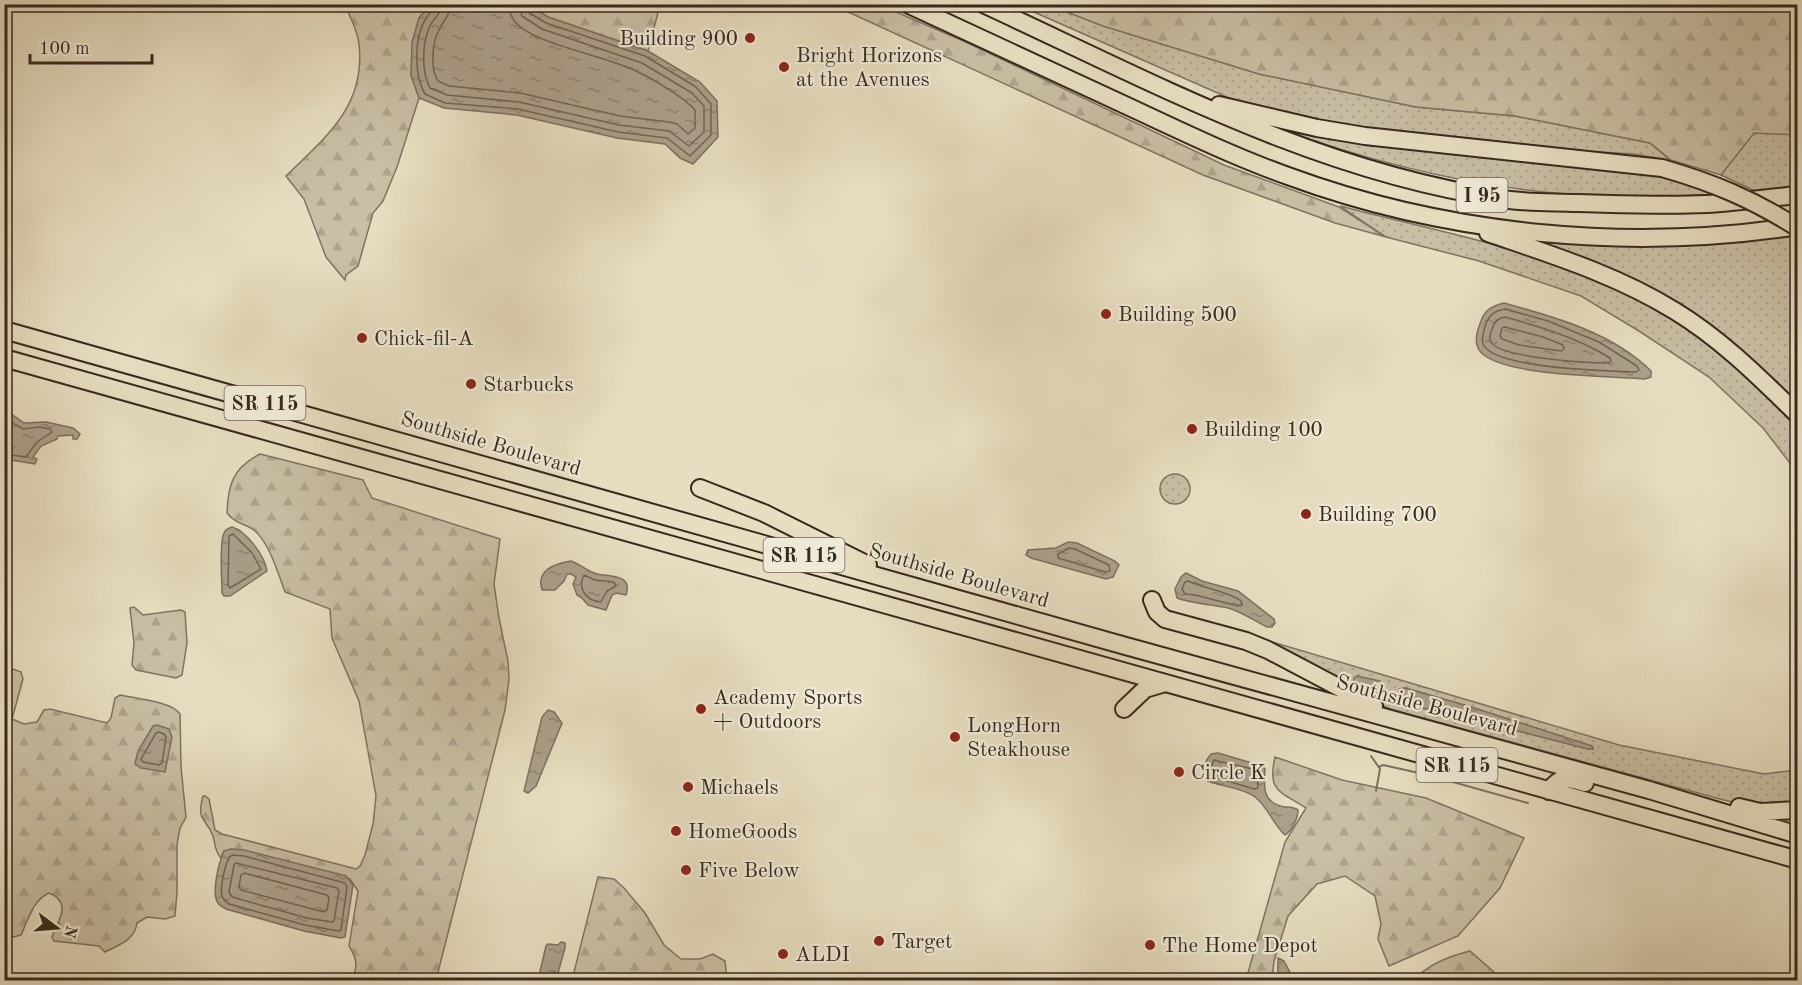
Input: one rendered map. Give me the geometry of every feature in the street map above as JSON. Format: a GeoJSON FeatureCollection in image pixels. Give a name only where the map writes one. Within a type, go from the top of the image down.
{"type":"FeatureCollection","features":[{"type":"Feature","properties":{"kind":"highway","name":"I 95"},"geometry":{"type":"LineString","coordinates":[[907,4],[1215,146],[1289,176],[1406,211],[1459,223],[1616,238],[1704,236],[1797,227]]}},
{"type":"Feature","properties":{"kind":"highway","name":"I 95"},"geometry":{"type":"LineString","coordinates":[[983,4],[1272,136],[1339,161],[1395,176],[1505,199],[1638,205],[1707,204],[1797,195]]}},
{"type":"Feature","properties":{"kind":"highway"},"geometry":{"type":"LineString","coordinates":[[1183,97],[1317,128],[1365,136],[1662,168],[1740,195],[1797,227]]}},
{"type":"Feature","properties":{"kind":"highway"},"geometry":{"type":"LineString","coordinates":[[1459,223],[1610,276],[1674,310],[1720,342],[1797,415]]}},
{"type":"Feature","properties":{"kind":"highway","name":"Southside Boulevard"},"geometry":{"type":"LineString","coordinates":[[4,330],[941,594],[1649,790],[1797,836]]}},
{"type":"Feature","properties":{"kind":"highway","name":"SR 115"},"geometry":{"type":"LineString","coordinates":[[4,358],[1797,860]]}},
{"type":"Feature","properties":{"kind":"highway"},"geometry":{"type":"LineString","coordinates":[[700,488],[764,513],[878,569],[941,594]]}},
{"type":"Feature","properties":{"kind":"highway"},"geometry":{"type":"LineString","coordinates":[[1152,600],[1157,612],[1165,619],[1246,641],[1268,650],[1392,716],[1427,729]]}},
{"type":"Feature","properties":{"kind":"highway"},"geometry":{"type":"LineString","coordinates":[[1124,709],[1145,688],[1165,682]]}},
{"type":"Feature","properties":{"kind":"highway"},"geometry":{"type":"LineString","coordinates":[[1549,791],[1556,780],[1572,779],[1751,829],[1797,836]]}},
{"type":"Feature","properties":{"kind":"highway"},"geometry":{"type":"LineString","coordinates":[[1649,790],[1760,812],[1797,810]]}},
{"type":"Feature","properties":{"kind":"green space"},"geometry":{"type":"Polygon","coordinates":[[[345,5],[430,5],[419,18],[411,75],[419,98],[397,167],[383,201],[373,213],[358,266],[346,275],[345,280],[326,257],[304,199],[286,176],[329,133],[350,103],[360,66],[359,44],[345,5]]]}},
{"type":"Feature","properties":{"kind":"green space"},"geometry":{"type":"Polygon","coordinates":[[[528,5],[660,5],[648,51],[548,17],[528,5]]]}},
{"type":"Feature","properties":{"kind":"green space"},"geometry":{"type":"Polygon","coordinates":[[[833,5],[880,5],[968,43],[1224,165],[1339,207],[1386,237],[1335,223],[1203,175],[833,5]]]}},
{"type":"Feature","properties":{"kind":"green space"},"geometry":{"type":"Polygon","coordinates":[[[1018,5],[1049,5],[1104,26],[1259,74],[1416,107],[1515,116],[1650,143],[1670,160],[1633,154],[1378,134],[1238,102],[1018,5]]]}},
{"type":"Feature","properties":{"kind":"green space"},"geometry":{"type":"Polygon","coordinates":[[[1049,5],[1797,5],[1797,135],[1754,133],[1721,175],[1671,160],[1650,143],[1515,116],[1416,107],[1259,74],[1103,26],[1049,5]]]}},
{"type":"Feature","properties":{"kind":"green space"},"geometry":{"type":"Polygon","coordinates":[[[1269,123],[1350,142],[1652,175],[1721,194],[1605,196],[1490,185],[1378,160],[1304,138],[1268,125],[1269,123]]]}},
{"type":"Feature","properties":{"kind":"green space"},"geometry":{"type":"Polygon","coordinates":[[[1754,132],[1797,135],[1797,186],[1757,192],[1721,175],[1754,132]]]}},
{"type":"Feature","properties":{"kind":"green space"},"geometry":{"type":"Polygon","coordinates":[[[1340,206],[1491,244],[1551,262],[1605,282],[1653,307],[1719,352],[1791,422],[1798,436],[1797,477],[1793,467],[1763,428],[1709,377],[1581,296],[1479,261],[1386,237],[1340,206]]]}},
{"type":"Feature","properties":{"kind":"green space"},"geometry":{"type":"Polygon","coordinates":[[[1797,236],[1797,409],[1738,350],[1516,238],[1587,243],[1657,244],[1726,242],[1797,236]]]}},
{"type":"Feature","properties":{"kind":"green space"},"geometry":{"type":"Polygon","coordinates":[[[260,454],[363,480],[372,498],[500,539],[494,584],[508,661],[509,679],[505,710],[436,980],[352,980],[356,963],[349,946],[358,891],[350,879],[224,851],[221,858],[216,850],[213,836],[201,815],[201,804],[205,796],[209,799],[215,830],[222,834],[356,869],[365,855],[373,824],[376,796],[359,701],[332,638],[330,609],[285,592],[272,557],[257,533],[227,513],[234,478],[244,465],[260,454]]]}},
{"type":"Feature","properties":{"kind":"green space"},"geometry":{"type":"Polygon","coordinates":[[[1175,474],[1186,478],[1190,489],[1186,500],[1175,504],[1164,500],[1160,489],[1164,478],[1175,474]]]}},
{"type":"Feature","properties":{"kind":"green space"},"geometry":{"type":"Polygon","coordinates":[[[134,607],[143,615],[181,610],[185,612],[187,643],[182,675],[176,678],[136,670],[132,665],[134,643],[130,608],[134,607]]]}},
{"type":"Feature","properties":{"kind":"green space"},"geometry":{"type":"Polygon","coordinates":[[[1202,621],[1619,745],[1764,774],[1797,770],[1797,807],[1748,806],[1390,709],[1202,621]],[[1405,688],[1400,689],[1414,707],[1441,711],[1588,749],[1593,748],[1592,746],[1405,688]]]}},
{"type":"Feature","properties":{"kind":"green space"},"geometry":{"type":"Polygon","coordinates":[[[5,666],[21,672],[23,679],[12,719],[24,724],[37,722],[44,710],[50,709],[107,723],[111,718],[115,698],[120,695],[170,706],[180,714],[181,767],[186,817],[180,828],[177,844],[175,916],[165,919],[147,917],[137,923],[130,938],[105,952],[99,946],[54,941],[52,937],[62,912],[62,906],[56,897],[49,893],[35,905],[21,935],[13,937],[5,935],[5,666]]]}},
{"type":"Feature","properties":{"kind":"green space"},"geometry":{"type":"Polygon","coordinates":[[[1275,757],[1342,780],[1426,798],[1524,838],[1500,888],[1458,936],[1389,966],[1378,939],[1381,924],[1375,896],[1345,876],[1317,884],[1288,916],[1274,961],[1272,980],[1246,980],[1285,842],[1306,808],[1283,794],[1274,784],[1275,757]]]}},
{"type":"Feature","properties":{"kind":"green space"},"geometry":{"type":"Polygon","coordinates":[[[598,877],[614,879],[624,888],[645,913],[664,945],[681,959],[700,959],[713,954],[725,961],[727,980],[572,980],[598,877]]]}},
{"type":"Feature","properties":{"kind":"green space"},"geometry":{"type":"Polygon","coordinates":[[[1470,951],[1503,980],[1414,980],[1426,969],[1440,961],[1470,951]]]}},
{"type":"Feature","properties":{"kind":"water"},"geometry":{"type":"Polygon","coordinates":[[[483,4],[488,7],[528,5],[548,17],[648,51],[700,82],[717,101],[718,137],[693,164],[680,158],[665,144],[617,138],[517,115],[444,108],[419,98],[411,75],[412,42],[419,18],[430,5],[483,4]]]}},
{"type":"Feature","properties":{"kind":"water"},"geometry":{"type":"Polygon","coordinates":[[[1504,303],[1543,314],[1601,336],[1636,358],[1651,371],[1651,377],[1645,379],[1582,376],[1528,370],[1505,365],[1488,358],[1478,348],[1476,341],[1478,331],[1487,311],[1504,303]]]}},
{"type":"Feature","properties":{"kind":"water"},"geometry":{"type":"Polygon","coordinates":[[[4,412],[24,423],[46,422],[73,428],[80,434],[77,439],[73,439],[73,435],[58,436],[57,439],[41,446],[33,457],[37,459],[35,464],[5,459],[4,412]]]}},
{"type":"Feature","properties":{"kind":"water"},"geometry":{"type":"Polygon","coordinates":[[[232,527],[243,533],[254,545],[263,558],[267,571],[230,596],[224,596],[222,593],[222,538],[227,529],[232,527]]]}},
{"type":"Feature","properties":{"kind":"water"},"geometry":{"type":"Polygon","coordinates":[[[1068,542],[1077,543],[1115,561],[1119,565],[1113,577],[1106,579],[1026,555],[1028,550],[1056,548],[1068,542]]]}},
{"type":"Feature","properties":{"kind":"water"},"geometry":{"type":"Polygon","coordinates":[[[571,561],[594,573],[623,580],[627,588],[626,595],[616,593],[612,595],[606,610],[588,605],[577,595],[573,584],[576,577],[571,574],[567,574],[555,590],[542,590],[542,577],[548,569],[571,561]]]}},
{"type":"Feature","properties":{"kind":"water"},"geometry":{"type":"Polygon","coordinates":[[[1186,573],[1202,581],[1238,591],[1274,619],[1275,623],[1272,627],[1267,627],[1228,608],[1177,598],[1175,589],[1181,577],[1186,573]]]}},
{"type":"Feature","properties":{"kind":"water"},"geometry":{"type":"Polygon","coordinates":[[[1357,676],[1380,681],[1379,689],[1375,690],[1354,682],[1357,676]]]}},
{"type":"Feature","properties":{"kind":"water"},"geometry":{"type":"Polygon","coordinates":[[[1405,688],[1592,746],[1593,749],[1441,711],[1414,707],[1399,702],[1397,697],[1400,689],[1405,688]]]}},
{"type":"Feature","properties":{"kind":"water"},"geometry":{"type":"Polygon","coordinates":[[[548,710],[554,712],[562,723],[536,786],[528,793],[524,791],[542,717],[548,710]]]}},
{"type":"Feature","properties":{"kind":"water"},"geometry":{"type":"Polygon","coordinates":[[[153,726],[169,729],[172,737],[165,772],[141,768],[135,764],[138,751],[153,726]]]}},
{"type":"Feature","properties":{"kind":"water"},"geometry":{"type":"Polygon","coordinates":[[[1218,753],[1262,766],[1265,769],[1265,791],[1270,800],[1274,804],[1298,810],[1294,824],[1288,833],[1285,835],[1281,831],[1255,797],[1238,789],[1205,780],[1204,769],[1207,760],[1211,754],[1218,753]]]}},
{"type":"Feature","properties":{"kind":"water"},"geometry":{"type":"Polygon","coordinates":[[[244,850],[346,876],[353,885],[345,937],[304,931],[221,906],[216,898],[216,877],[224,851],[244,850]]]}},
{"type":"Feature","properties":{"kind":"water"},"geometry":{"type":"Polygon","coordinates":[[[561,942],[565,943],[565,948],[556,980],[538,980],[546,946],[548,944],[558,945],[561,942]]]}},
{"type":"Feature","properties":{"kind":"water"},"geometry":{"type":"Polygon","coordinates":[[[1278,958],[1284,961],[1294,980],[1278,980],[1278,958]]]}},
{"type":"Feature","properties":{"kind":"waterway"},"geometry":{"type":"LineString","coordinates":[[1371,756],[1380,769],[1376,791]]}},
{"type":"Feature","properties":{"kind":"waterway"},"geometry":{"type":"LineString","coordinates":[[1379,767],[1383,765],[1428,775],[1528,803]]}},
{"type":"Feature","properties":{"kind":"place","name":"Building 900"},"geometry":{"type":"Point","coordinates":[750,38]}},
{"type":"Feature","properties":{"kind":"place","name":"Bright Horizons at the Avenues"},"geometry":{"type":"Point","coordinates":[784,67]}},
{"type":"Feature","properties":{"kind":"place","name":"Building 500"},"geometry":{"type":"Point","coordinates":[1106,314]}},
{"type":"Feature","properties":{"kind":"place","name":"Chick-fil-A"},"geometry":{"type":"Point","coordinates":[362,338]}},
{"type":"Feature","properties":{"kind":"place","name":"Starbucks"},"geometry":{"type":"Point","coordinates":[471,384]}},
{"type":"Feature","properties":{"kind":"place","name":"Building 100"},"geometry":{"type":"Point","coordinates":[1192,429]}},
{"type":"Feature","properties":{"kind":"place","name":"Building 700"},"geometry":{"type":"Point","coordinates":[1306,514]}},
{"type":"Feature","properties":{"kind":"place","name":"Academy Sports + Outdoors"},"geometry":{"type":"Point","coordinates":[701,709]}},
{"type":"Feature","properties":{"kind":"place","name":"LongHorn Steakhouse"},"geometry":{"type":"Point","coordinates":[955,737]}},
{"type":"Feature","properties":{"kind":"place","name":"Circle K"},"geometry":{"type":"Point","coordinates":[1179,772]}},
{"type":"Feature","properties":{"kind":"place","name":"Michaels"},"geometry":{"type":"Point","coordinates":[688,787]}},
{"type":"Feature","properties":{"kind":"place","name":"HomeGoods"},"geometry":{"type":"Point","coordinates":[676,831]}},
{"type":"Feature","properties":{"kind":"place","name":"Five Below"},"geometry":{"type":"Point","coordinates":[686,870]}},
{"type":"Feature","properties":{"kind":"place","name":"Target"},"geometry":{"type":"Point","coordinates":[879,941]}},
{"type":"Feature","properties":{"kind":"place","name":"The Home Depot"},"geometry":{"type":"Point","coordinates":[1150,945]}},
{"type":"Feature","properties":{"kind":"place","name":"ALDI"},"geometry":{"type":"Point","coordinates":[783,954]}}]}
